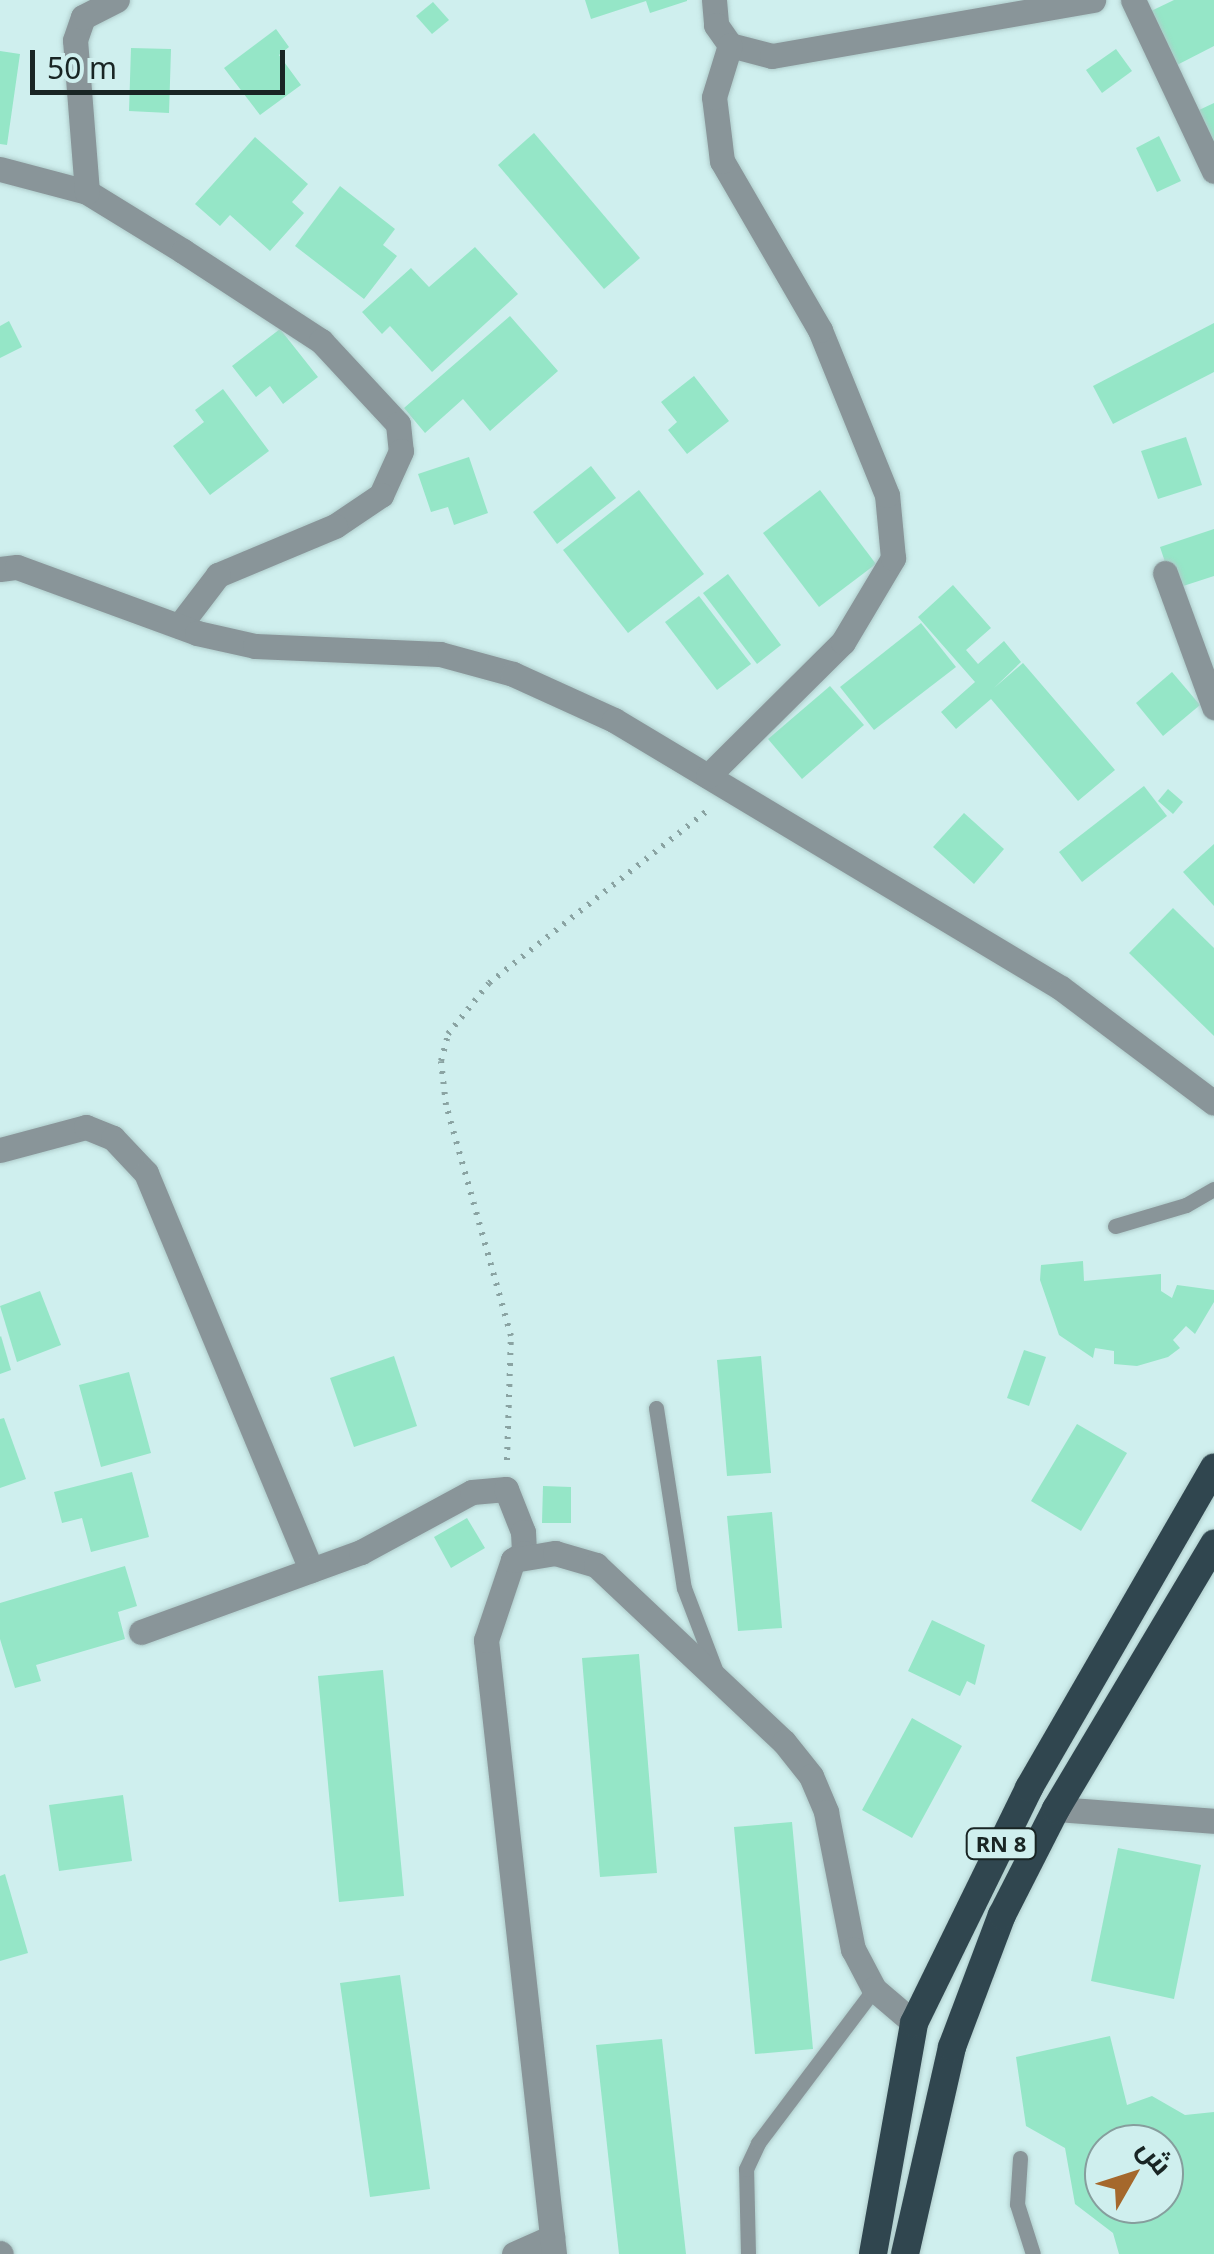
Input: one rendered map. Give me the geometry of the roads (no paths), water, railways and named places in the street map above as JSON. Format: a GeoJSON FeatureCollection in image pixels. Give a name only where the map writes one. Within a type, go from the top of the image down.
{"type":"FeatureCollection","features":[{"type":"Feature","properties":{"kind":"highway","name":"RN 8"},"geometry":{"type":"LineString","coordinates":[[874,2254],[914,2023],[1029,1788],[1214,1467]]}},
{"type":"Feature","properties":{"kind":"highway","name":"RN 8"},"geometry":{"type":"LineString","coordinates":[[905,2254],[952,2047],[1002,1915],[1056,1809],[1214,1544]]}},
{"type":"Feature","properties":{"kind":"street"},"geometry":{"type":"LineString","coordinates":[[87,192],[75,40],[83,17],[117,0]]}},
{"type":"Feature","properties":{"kind":"street"},"geometry":{"type":"LineString","coordinates":[[714,0],[716,24],[730,45],[772,56],[1093,0]]}},
{"type":"Feature","properties":{"kind":"street"},"geometry":{"type":"LineString","coordinates":[[1133,0],[1214,170]]}},
{"type":"Feature","properties":{"kind":"street"},"geometry":{"type":"LineString","coordinates":[[708,776],[844,642],[892,558],[887,495],[820,330],[722,162],[714,96],[730,45]]}},
{"type":"Feature","properties":{"kind":"street"},"geometry":{"type":"LineString","coordinates":[[0,169],[87,192],[320,340],[398,424],[400,451],[381,495],[335,526],[218,575],[179,626]]}},
{"type":"Feature","properties":{"kind":"street"},"geometry":{"type":"LineString","coordinates":[[0,569],[17,567],[179,626],[256,646],[440,654],[513,674],[614,720],[1061,988],[1214,1103]]}},
{"type":"Feature","properties":{"kind":"street"},"geometry":{"type":"LineString","coordinates":[[1165,573],[1214,708]]}},
{"type":"Feature","properties":{"kind":"street"},"geometry":{"type":"LineString","coordinates":[[0,1150],[86,1127],[113,1138],[146,1173],[311,1570]]}},
{"type":"Feature","properties":{"kind":"street"},"geometry":{"type":"LineString","coordinates":[[142,1632],[361,1552],[472,1492],[506,1489],[524,1532],[524,1553],[513,1560],[486,1640],[553,2245],[514,2254]]}},
{"type":"Feature","properties":{"kind":"street"},"geometry":{"type":"LineString","coordinates":[[513,1560],[555,1553],[596,1565],[725,1692],[784,1742],[811,1776],[826,1812],[853,1949],[874,1988],[914,2023]]}},
{"type":"Feature","properties":{"kind":"street"},"geometry":{"type":"LineString","coordinates":[[1056,1809],[1214,1821]]}},
{"type":"Feature","properties":{"kind":"lane"},"geometry":{"type":"LineString","coordinates":[[1114,1226],[1186,1205],[1214,1189]]}},
{"type":"Feature","properties":{"kind":"lane"},"geometry":{"type":"LineString","coordinates":[[656,1408],[684,1588],[725,1692]]}},
{"type":"Feature","properties":{"kind":"lane"},"geometry":{"type":"LineString","coordinates":[[748,2254],[746,2169],[758,2143],[874,1988]]}},
{"type":"Feature","properties":{"kind":"lane"},"geometry":{"type":"LineString","coordinates":[[1020,2158],[1017,2204],[1033,2254]]}}]}
